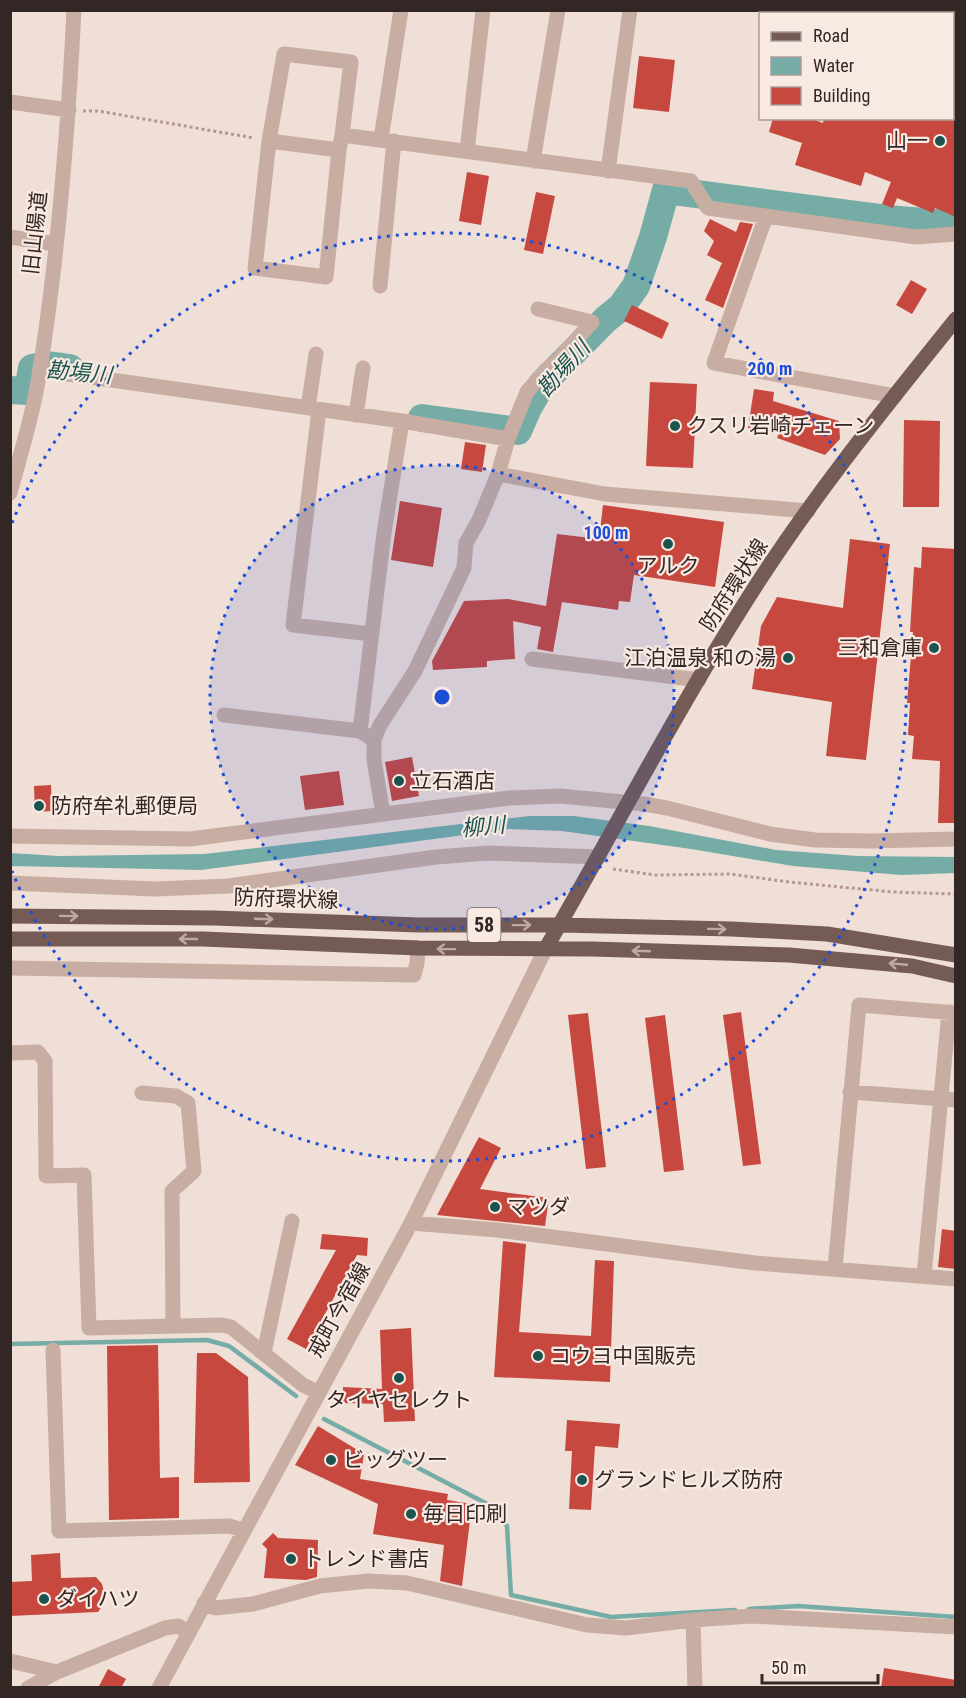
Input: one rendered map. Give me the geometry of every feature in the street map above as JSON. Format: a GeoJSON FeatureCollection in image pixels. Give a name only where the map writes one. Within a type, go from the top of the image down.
{"type":"FeatureCollection","features":[{"type":"Feature","properties":{"kind":"main road","name":"防府環状線"},"geometry":{"type":"LineString","coordinates":[[546,948],[743,606],[808,511],[956,319]]}},
{"type":"Feature","properties":{"kind":"main road","name":"防府環状線"},"geometry":{"type":"LineString","coordinates":[[10,916],[214,918],[419,925],[560,925],[827,934],[956,955]]}},
{"type":"Feature","properties":{"kind":"main road","name":"防府環状線"},"geometry":{"type":"LineString","coordinates":[[10,939],[203,939],[418,948],[546,948],[789,955],[912,966],[956,976]]}},
{"type":"Feature","properties":{"kind":"street","name":"旧山陽道"},"geometry":{"type":"LineString","coordinates":[[10,493],[29,424],[40,370],[69,110],[74,10]]}},
{"type":"Feature","properties":{"kind":"street"},"geometry":{"type":"LineString","coordinates":[[380,286],[388,140],[401,10]]}},
{"type":"Feature","properties":{"kind":"street"},"geometry":{"type":"LineString","coordinates":[[467,151],[483,10]]}},
{"type":"Feature","properties":{"kind":"street"},"geometry":{"type":"LineString","coordinates":[[533,161],[558,10]]}},
{"type":"Feature","properties":{"kind":"street"},"geometry":{"type":"LineString","coordinates":[[608,171],[630,10]]}},
{"type":"Feature","properties":{"kind":"street"},"geometry":{"type":"LineString","coordinates":[[284,54],[351,62],[340,142],[326,278],[255,268],[269,141],[284,54]]}},
{"type":"Feature","properties":{"kind":"street"},"geometry":{"type":"LineString","coordinates":[[10,102],[69,110]]}},
{"type":"Feature","properties":{"kind":"street"},"geometry":{"type":"LineString","coordinates":[[269,141],[388,140],[691,181],[708,208],[916,237],[956,234]]}},
{"type":"Feature","properties":{"kind":"street"},"geometry":{"type":"LineString","coordinates":[[766,216],[714,363],[895,396]]}},
{"type":"Feature","properties":{"kind":"street"},"geometry":{"type":"LineString","coordinates":[[10,237],[55,244]]}},
{"type":"Feature","properties":{"kind":"street"},"geometry":{"type":"LineString","coordinates":[[383,814],[374,760],[374,740],[380,726],[415,671],[464,568],[466,543],[479,520],[498,474],[508,439],[527,392],[592,322],[538,309]]}},
{"type":"Feature","properties":{"kind":"street"},"geometry":{"type":"LineString","coordinates":[[316,354],[293,625],[371,634]]}},
{"type":"Feature","properties":{"kind":"street"},"geometry":{"type":"LineString","coordinates":[[356,415],[363,368]]}},
{"type":"Feature","properties":{"kind":"street"},"geometry":{"type":"LineString","coordinates":[[40,370],[402,421],[508,439]]}},
{"type":"Feature","properties":{"kind":"street"},"geometry":{"type":"LineString","coordinates":[[360,731],[384,533],[402,421]]}},
{"type":"Feature","properties":{"kind":"street"},"geometry":{"type":"LineString","coordinates":[[498,474],[604,494],[808,511]]}},
{"type":"Feature","properties":{"kind":"street"},"geometry":{"type":"LineString","coordinates":[[532,659],[699,680]]}},
{"type":"Feature","properties":{"kind":"street"},"geometry":{"type":"LineString","coordinates":[[224,715],[360,731],[374,740]]}},
{"type":"Feature","properties":{"kind":"street"},"geometry":{"type":"LineString","coordinates":[[10,836],[190,839],[509,798],[560,796],[626,808],[667,808],[770,834],[815,840],[956,839]]}},
{"type":"Feature","properties":{"kind":"street"},"geometry":{"type":"LineString","coordinates":[[10,883],[165,889],[228,886],[436,857],[602,852]]}},
{"type":"Feature","properties":{"kind":"street"},"geometry":{"type":"LineString","coordinates":[[10,968],[414,975],[418,948]]}},
{"type":"Feature","properties":{"kind":"street","name":"戒町今宿線"},"geometry":{"type":"LineString","coordinates":[[159,1688],[317,1392],[411,1222],[546,948]]}},
{"type":"Feature","properties":{"kind":"street"},"geometry":{"type":"LineString","coordinates":[[835,1269],[859,1005],[952,1013],[948,1100],[924,1276]]}},
{"type":"Feature","properties":{"kind":"street"},"geometry":{"type":"LineString","coordinates":[[10,1053],[38,1052],[45,1061],[46,1176],[84,1175],[89,1328],[222,1325],[231,1327],[303,1385],[317,1392]]}},
{"type":"Feature","properties":{"kind":"street"},"geometry":{"type":"LineString","coordinates":[[850,1092],[948,1100]]}},
{"type":"Feature","properties":{"kind":"street"},"geometry":{"type":"LineString","coordinates":[[142,1093],[176,1096],[188,1103],[194,1172],[172,1191],[173,1326]]}},
{"type":"Feature","properties":{"kind":"street"},"geometry":{"type":"LineString","coordinates":[[264,1353],[292,1221]]}},
{"type":"Feature","properties":{"kind":"street"},"geometry":{"type":"LineString","coordinates":[[411,1222],[497,1230],[756,1263],[956,1279]]}},
{"type":"Feature","properties":{"kind":"street"},"geometry":{"type":"LineString","coordinates":[[53,1350],[59,1532],[229,1526],[243,1530]]}},
{"type":"Feature","properties":{"kind":"street"},"geometry":{"type":"LineString","coordinates":[[204,1603],[215,1608],[253,1604],[320,1586],[368,1581],[407,1583],[587,1625],[626,1628],[751,1616],[956,1627]]}},
{"type":"Feature","properties":{"kind":"street"},"geometry":{"type":"LineString","coordinates":[[693,1620],[695,1688]]}},
{"type":"Feature","properties":{"kind":"street"},"geometry":{"type":"LineString","coordinates":[[28,1688],[57,1672],[165,1628],[178,1626],[188,1632]]}},
{"type":"Feature","properties":{"kind":"street"},"geometry":{"type":"LineString","coordinates":[[10,1661],[57,1672]]}},
{"type":"Feature","properties":{"kind":"path"},"geometry":{"type":"LineString","coordinates":[[69,110],[98,111],[269,141]]}},
{"type":"Feature","properties":{"kind":"path"},"geometry":{"type":"LineString","coordinates":[[613,869],[655,875],[730,874],[893,892],[956,894]]}},
{"type":"Feature","properties":{"kind":"water","name":"柳川"},"geometry":{"type":"Polygon","coordinates":[[[530,816],[574,816],[649,826],[776,850],[858,856],[955,857],[956,873],[901,875],[793,866],[562,831],[509,829],[201,870],[11,866],[10,853],[59,856],[204,854],[530,816]]]}},
{"type":"Feature","properties":{"kind":"building"},"geometry":{"type":"Polygon","coordinates":[[[639,56],[675,60],[669,112],[633,108],[639,56]]]}},
{"type":"Feature","properties":{"kind":"building"},"geometry":{"type":"Polygon","coordinates":[[[956,118],[956,217],[935,208],[933,213],[897,198],[893,208],[882,204],[891,182],[865,172],[861,186],[795,165],[802,143],[769,132],[772,120],[815,120],[823,123],[824,120],[954,120],[956,118]]]}},
{"type":"Feature","properties":{"kind":"building"},"geometry":{"type":"Polygon","coordinates":[[[467,172],[489,176],[481,225],[459,221],[467,172]]]}},
{"type":"Feature","properties":{"kind":"building"},"geometry":{"type":"Polygon","coordinates":[[[536,192],[555,196],[543,254],[524,250],[536,192]]]}},
{"type":"Feature","properties":{"kind":"building"},"geometry":{"type":"Polygon","coordinates":[[[710,219],[736,232],[740,222],[753,224],[723,308],[705,300],[722,263],[707,255],[714,241],[704,231],[710,219]]]}},
{"type":"Feature","properties":{"kind":"building"},"geometry":{"type":"Polygon","coordinates":[[[911,280],[927,289],[912,314],[896,305],[911,280]]]}},
{"type":"Feature","properties":{"kind":"building"},"geometry":{"type":"Polygon","coordinates":[[[632,305],[669,323],[662,339],[624,321],[632,305]]]}},
{"type":"Feature","properties":{"kind":"building"},"geometry":{"type":"Polygon","coordinates":[[[650,382],[697,384],[693,468],[646,466],[650,382]]]}},
{"type":"Feature","properties":{"kind":"building"},"geometry":{"type":"Polygon","coordinates":[[[754,389],[774,392],[773,401],[839,421],[840,439],[825,455],[777,438],[779,433],[748,428],[754,389]]]}},
{"type":"Feature","properties":{"kind":"building"},"geometry":{"type":"Polygon","coordinates":[[[904,420],[940,421],[939,507],[903,507],[904,420]]]}},
{"type":"Feature","properties":{"kind":"building"},"geometry":{"type":"Polygon","coordinates":[[[465,442],[486,445],[482,472],[461,469],[465,442]]]}},
{"type":"Feature","properties":{"kind":"building"},"geometry":{"type":"Polygon","coordinates":[[[400,501],[442,508],[433,567],[391,560],[400,501]]]}},
{"type":"Feature","properties":{"kind":"building"},"geometry":{"type":"Polygon","coordinates":[[[603,505],[724,522],[715,587],[634,575],[630,602],[619,601],[618,610],[562,602],[553,652],[537,649],[541,627],[513,621],[515,659],[487,661],[487,667],[433,670],[432,661],[464,601],[508,599],[546,606],[557,534],[599,539],[603,505]]]}},
{"type":"Feature","properties":{"kind":"building"},"geometry":{"type":"Polygon","coordinates":[[[850,539],[890,544],[866,760],[826,756],[832,702],[752,689],[761,626],[777,597],[843,608],[850,539]]]}},
{"type":"Feature","properties":{"kind":"building","name":"三和倉庫"},"geometry":{"type":"Polygon","coordinates":[[[922,547],[956,549],[956,823],[938,823],[940,761],[912,759],[914,736],[908,735],[910,703],[907,703],[913,632],[910,632],[914,567],[921,568],[922,547]]]}},
{"type":"Feature","properties":{"kind":"building"},"geometry":{"type":"Polygon","coordinates":[[[412,757],[419,796],[392,801],[385,762],[412,757]]]}},
{"type":"Feature","properties":{"kind":"building"},"geometry":{"type":"Polygon","coordinates":[[[339,771],[344,805],[305,810],[300,776],[339,771]]]}},
{"type":"Feature","properties":{"kind":"building"},"geometry":{"type":"Polygon","coordinates":[[[51,785],[52,811],[35,812],[34,786],[51,785]]]}},
{"type":"Feature","properties":{"kind":"building"},"geometry":{"type":"Polygon","coordinates":[[[741,1012],[761,1164],[743,1166],[723,1015],[741,1012]]]}},
{"type":"Feature","properties":{"kind":"building"},"geometry":{"type":"Polygon","coordinates":[[[588,1013],[606,1167],[586,1169],[568,1015],[588,1013]]]}},
{"type":"Feature","properties":{"kind":"building"},"geometry":{"type":"Polygon","coordinates":[[[665,1015],[684,1170],[664,1172],[645,1018],[665,1015]]]}},
{"type":"Feature","properties":{"kind":"building"},"geometry":{"type":"Polygon","coordinates":[[[479,1137],[501,1148],[480,1189],[549,1198],[545,1226],[437,1215],[479,1137]]]}},
{"type":"Feature","properties":{"kind":"building"},"geometry":{"type":"Polygon","coordinates":[[[942,1229],[956,1231],[956,1269],[938,1267],[942,1229]]]}},
{"type":"Feature","properties":{"kind":"building"},"geometry":{"type":"Polygon","coordinates":[[[322,1234],[368,1238],[367,1256],[357,1255],[306,1349],[287,1339],[336,1250],[320,1249],[322,1234]]]}},
{"type":"Feature","properties":{"kind":"building"},"geometry":{"type":"Polygon","coordinates":[[[503,1241],[526,1244],[519,1332],[591,1336],[595,1260],[614,1261],[610,1382],[494,1377],[503,1241]]]}},
{"type":"Feature","properties":{"kind":"building"},"geometry":{"type":"Polygon","coordinates":[[[411,1328],[415,1421],[384,1422],[383,1404],[343,1403],[343,1387],[382,1389],[380,1330],[411,1328]]]}},
{"type":"Feature","properties":{"kind":"building"},"geometry":{"type":"Polygon","coordinates":[[[158,1345],[160,1478],[179,1477],[179,1518],[109,1520],[107,1346],[158,1345]]]}},
{"type":"Feature","properties":{"kind":"building"},"geometry":{"type":"Polygon","coordinates":[[[197,1353],[216,1353],[248,1377],[250,1482],[194,1483],[197,1353]]]}},
{"type":"Feature","properties":{"kind":"building","name":"グランドヒルズ防府"},"geometry":{"type":"Polygon","coordinates":[[[567,1420],[620,1424],[618,1448],[595,1446],[591,1510],[569,1509],[572,1451],[565,1451],[567,1420]]]}},
{"type":"Feature","properties":{"kind":"building"},"geometry":{"type":"Polygon","coordinates":[[[318,1426],[364,1454],[360,1479],[448,1494],[447,1500],[472,1504],[462,1586],[440,1581],[444,1545],[373,1534],[378,1504],[295,1465],[318,1426]]]}},
{"type":"Feature","properties":{"kind":"building"},"geometry":{"type":"Polygon","coordinates":[[[273,1533],[278,1538],[318,1540],[317,1577],[306,1580],[264,1578],[267,1549],[262,1544],[273,1533]]]}},
{"type":"Feature","properties":{"kind":"building"},"geometry":{"type":"Polygon","coordinates":[[[60,1553],[61,1578],[96,1577],[102,1584],[105,1595],[104,1603],[98,1612],[10,1616],[10,1582],[32,1581],[31,1555],[60,1553]]]}},
{"type":"Feature","properties":{"kind":"building"},"geometry":{"type":"Polygon","coordinates":[[[884,1668],[956,1680],[956,1688],[881,1688],[884,1668]]]}},
{"type":"Feature","properties":{"kind":"building"},"geometry":{"type":"Polygon","coordinates":[[[108,1669],[126,1679],[121,1688],[98,1688],[108,1669]]]}},
{"type":"Feature","properties":{"kind":"waterway","name":"勘場川"},"geometry":{"type":"LineString","coordinates":[[422,418],[518,431],[542,384],[606,319],[621,307],[636,286],[666,190],[887,219],[936,223],[956,221]]}},
{"type":"Feature","properties":{"kind":"waterway","name":"勘場川"},"geometry":{"type":"LineString","coordinates":[[10,390],[28,391],[32,368],[48,365],[70,368]]}},
{"type":"Feature","properties":{"kind":"waterway"},"geometry":{"type":"LineString","coordinates":[[10,1344],[207,1340],[229,1346],[296,1396]]}},
{"type":"Feature","properties":{"kind":"waterway"},"geometry":{"type":"LineString","coordinates":[[324,1419],[495,1508],[507,1526],[511,1595],[611,1617],[735,1610]]}},
{"type":"Feature","properties":{"kind":"waterway"},"geometry":{"type":"LineString","coordinates":[[749,1609],[798,1606],[956,1617]]}},
{"type":"Feature","properties":{"kind":"place","name":"山一"},"geometry":{"type":"Point","coordinates":[940,141]}},
{"type":"Feature","properties":{"kind":"place","name":"クスリ岩崎チェーン"},"geometry":{"type":"Point","coordinates":[675,426]}},
{"type":"Feature","properties":{"kind":"place","name":"アルク"},"geometry":{"type":"Point","coordinates":[668,544]}},
{"type":"Feature","properties":{"kind":"place","name":"三和倉庫"},"geometry":{"type":"Point","coordinates":[934,648]}},
{"type":"Feature","properties":{"kind":"place","name":"江泊温泉 和の湯"},"geometry":{"type":"Point","coordinates":[788,658]}},
{"type":"Feature","properties":{"kind":"place","name":"立石酒店"},"geometry":{"type":"Point","coordinates":[399,781]}},
{"type":"Feature","properties":{"kind":"place","name":"防府牟礼郵便局"},"geometry":{"type":"Point","coordinates":[39,806]}},
{"type":"Feature","properties":{"kind":"place","name":"マツダ"},"geometry":{"type":"Point","coordinates":[495,1207]}},
{"type":"Feature","properties":{"kind":"place","name":"コウヨ中国販売"},"geometry":{"type":"Point","coordinates":[538,1356]}},
{"type":"Feature","properties":{"kind":"place","name":"タイヤセレクト"},"geometry":{"type":"Point","coordinates":[399,1378]}},
{"type":"Feature","properties":{"kind":"place","name":"ビッグツー"},"geometry":{"type":"Point","coordinates":[331,1460]}},
{"type":"Feature","properties":{"kind":"place","name":"グランドヒルズ防府"},"geometry":{"type":"Point","coordinates":[582,1480]}},
{"type":"Feature","properties":{"kind":"place","name":"毎日印刷"},"geometry":{"type":"Point","coordinates":[411,1514]}},
{"type":"Feature","properties":{"kind":"place","name":"トレンド書店"},"geometry":{"type":"Point","coordinates":[291,1559]}},
{"type":"Feature","properties":{"kind":"place","name":"ダイハツ"},"geometry":{"type":"Point","coordinates":[44,1599]}}]}
